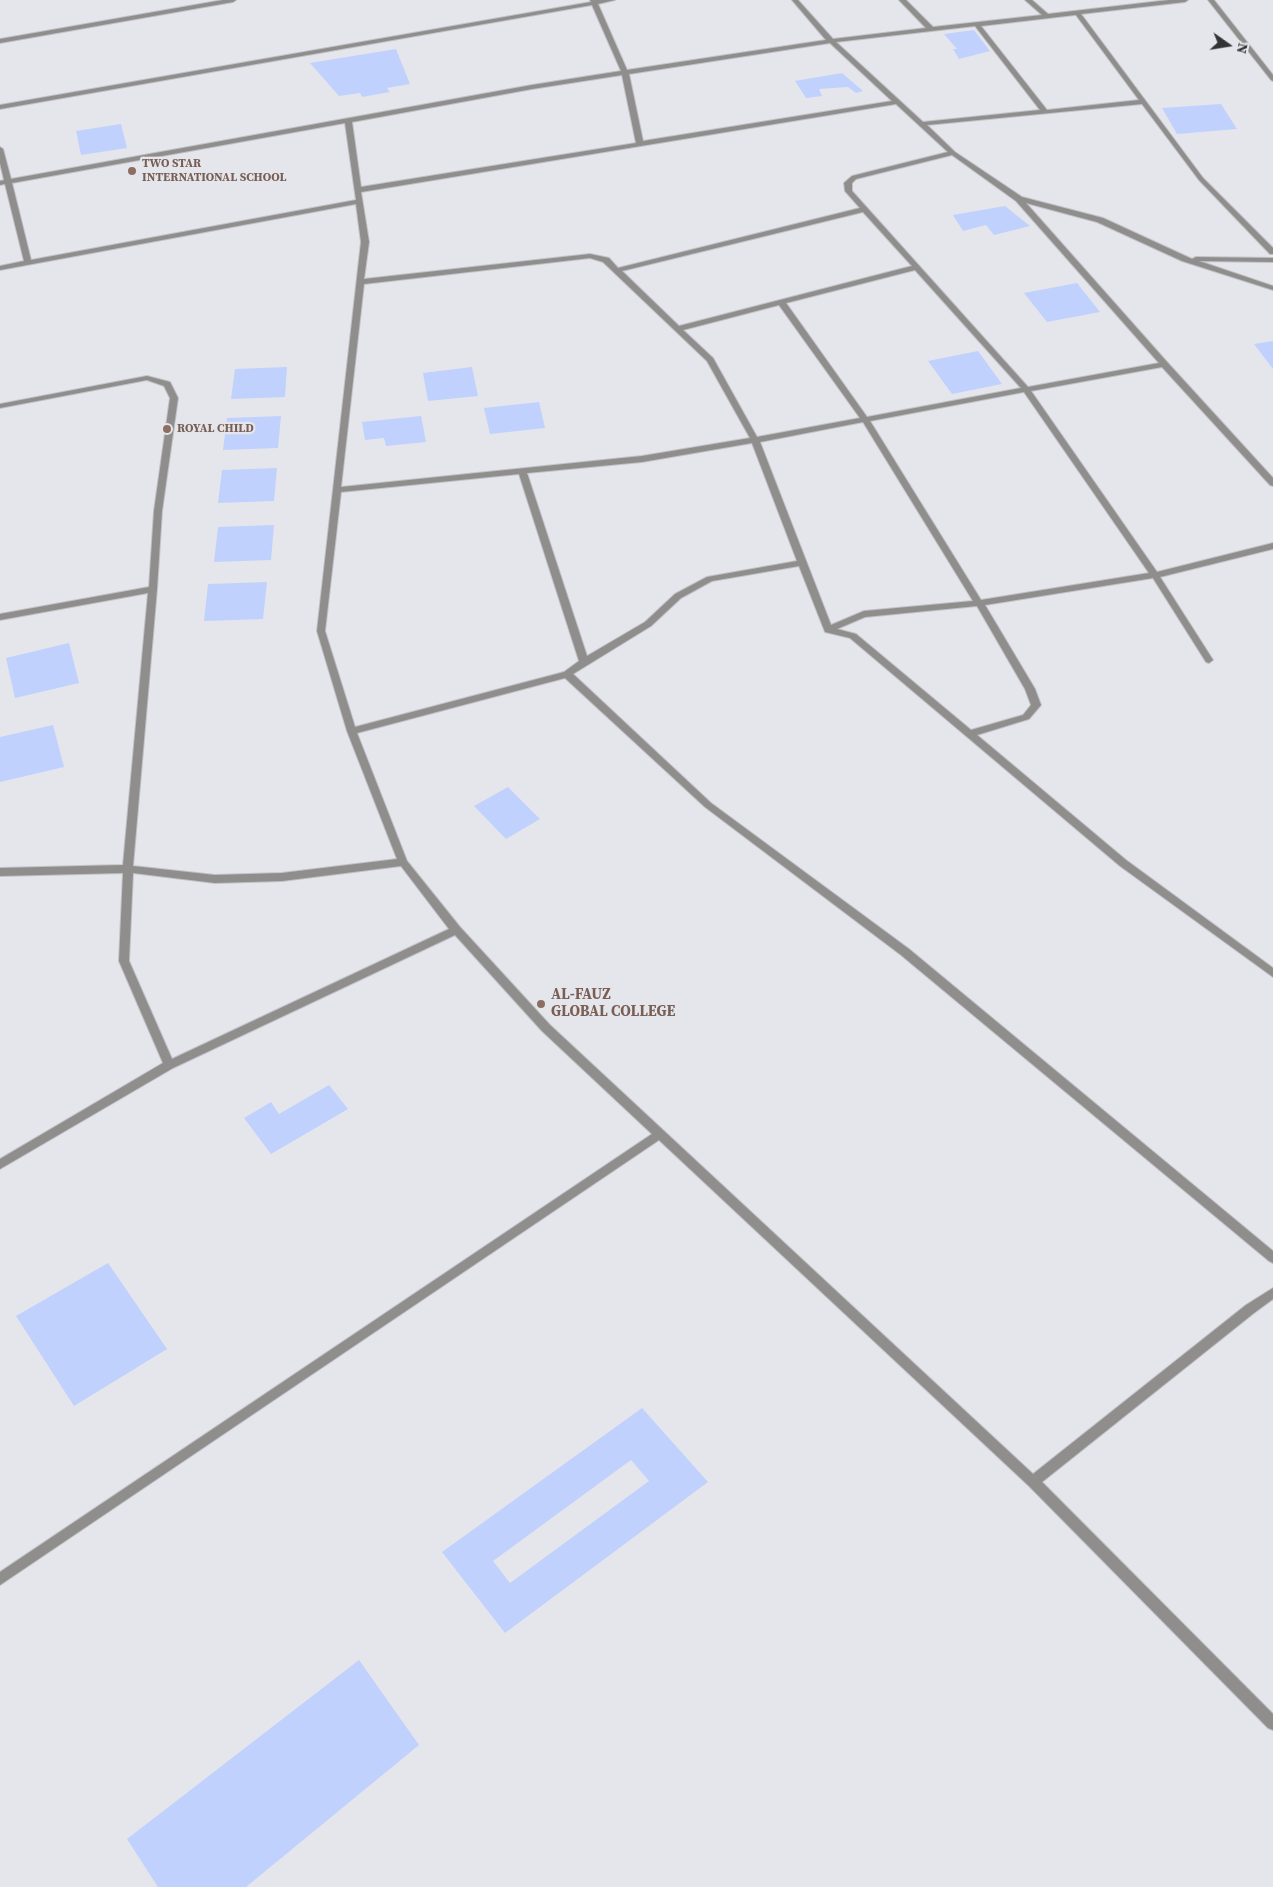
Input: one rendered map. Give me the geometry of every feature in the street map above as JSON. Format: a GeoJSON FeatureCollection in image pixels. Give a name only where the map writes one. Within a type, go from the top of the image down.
{"type":"FeatureCollection","features":[{"type":"Feature","properties":{"kind":"street"},"geometry":{"type":"LineString","coordinates":[[187,0],[197,7]]}},
{"type":"Feature","properties":{"kind":"street"},"geometry":{"type":"LineString","coordinates":[[0,41],[233,0]]}},
{"type":"Feature","properties":{"kind":"street"},"geometry":{"type":"LineString","coordinates":[[0,107],[593,1],[612,0]]}},
{"type":"Feature","properties":{"kind":"street"},"geometry":{"type":"LineString","coordinates":[[795,0],[831,41],[953,154],[1020,199],[1164,364],[1273,483]]}},
{"type":"Feature","properties":{"kind":"street"},"geometry":{"type":"LineString","coordinates":[[902,0],[930,29]]}},
{"type":"Feature","properties":{"kind":"street"},"geometry":{"type":"LineString","coordinates":[[1028,0],[1046,15]]}},
{"type":"Feature","properties":{"kind":"street"},"geometry":{"type":"LineString","coordinates":[[4,182],[532,87],[831,41],[1046,15],[1078,14],[1150,2],[1185,0]]}},
{"type":"Feature","properties":{"kind":"street"},"geometry":{"type":"LineString","coordinates":[[1211,0],[1273,80]]}},
{"type":"Feature","properties":{"kind":"street"},"geometry":{"type":"LineString","coordinates":[[593,1],[625,73],[640,144]]}},
{"type":"Feature","properties":{"kind":"street"},"geometry":{"type":"LineString","coordinates":[[1078,14],[1201,179],[1273,252]]}},
{"type":"Feature","properties":{"kind":"street"},"geometry":{"type":"LineString","coordinates":[[976,23],[1044,112]]}},
{"type":"Feature","properties":{"kind":"street"},"geometry":{"type":"LineString","coordinates":[[358,190],[898,102]]}},
{"type":"Feature","properties":{"kind":"street"},"geometry":{"type":"LineString","coordinates":[[921,124],[1144,102]]}},
{"type":"Feature","properties":{"kind":"street"},"geometry":{"type":"LineString","coordinates":[[348,120],[365,242],[321,631],[352,731],[403,862],[456,930],[546,1028],[1033,1482],[1273,1723]]}},
{"type":"Feature","properties":{"kind":"street"},"geometry":{"type":"LineString","coordinates":[[0,149],[4,182],[28,263]]}},
{"type":"Feature","properties":{"kind":"street"},"geometry":{"type":"LineString","coordinates":[[953,154],[854,176],[848,183],[849,192],[1026,389],[1155,575],[1209,660]]}},
{"type":"Feature","properties":{"kind":"street"},"geometry":{"type":"LineString","coordinates":[[1020,199],[1100,220],[1185,259],[1273,288]]}},
{"type":"Feature","properties":{"kind":"street"},"geometry":{"type":"LineString","coordinates":[[0,268],[359,201]]}},
{"type":"Feature","properties":{"kind":"street"},"geometry":{"type":"LineString","coordinates":[[617,270],[865,209]]}},
{"type":"Feature","properties":{"kind":"street"},"geometry":{"type":"LineString","coordinates":[[361,282],[582,256],[606,260],[710,360],[755,440],[828,630]]}},
{"type":"Feature","properties":{"kind":"street"},"geometry":{"type":"LineString","coordinates":[[1185,259],[1273,260]]}},
{"type":"Feature","properties":{"kind":"street"},"geometry":{"type":"LineString","coordinates":[[678,329],[917,267]]}},
{"type":"Feature","properties":{"kind":"street"},"geometry":{"type":"LineString","coordinates":[[781,302],[865,419],[980,603],[1030,689],[1036,705],[1026,717],[970,734]]}},
{"type":"Feature","properties":{"kind":"street"},"geometry":{"type":"LineString","coordinates":[[337,490],[642,459],[755,440],[1164,364]]}},
{"type":"Feature","properties":{"kind":"street"},"geometry":{"type":"LineString","coordinates":[[0,406],[147,378],[167,384],[174,398],[158,510],[153,589],[128,869],[124,961],[169,1065]]}},
{"type":"Feature","properties":{"kind":"street"},"geometry":{"type":"LineString","coordinates":[[522,471],[584,662]]}},
{"type":"Feature","properties":{"kind":"street"},"geometry":{"type":"LineString","coordinates":[[828,630],[864,614],[980,603],[1155,575],[1273,546]]}},
{"type":"Feature","properties":{"kind":"street"},"geometry":{"type":"LineString","coordinates":[[352,731],[567,674],[648,624],[678,596],[710,579],[803,563]]}},
{"type":"Feature","properties":{"kind":"street"},"geometry":{"type":"LineString","coordinates":[[0,617],[153,589]]}},
{"type":"Feature","properties":{"kind":"street"},"geometry":{"type":"LineString","coordinates":[[828,630],[853,636],[1123,863],[1273,973]]}},
{"type":"Feature","properties":{"kind":"street"},"geometry":{"type":"LineString","coordinates":[[567,674],[708,805],[905,952],[1273,1258]]}},
{"type":"Feature","properties":{"kind":"street"},"geometry":{"type":"LineString","coordinates":[[0,872],[128,869],[215,879],[282,877],[403,862]]}},
{"type":"Feature","properties":{"kind":"street"},"geometry":{"type":"LineString","coordinates":[[0,1164],[169,1065],[456,930]]}},
{"type":"Feature","properties":{"kind":"street"},"geometry":{"type":"LineString","coordinates":[[0,1579],[659,1135]]}},
{"type":"Feature","properties":{"kind":"street"},"geometry":{"type":"LineString","coordinates":[[1033,1482],[1250,1309],[1273,1293]]}},
{"type":"Feature","properties":{"kind":"building"},"geometry":{"type":"Polygon","coordinates":[[[974,30],[990,51],[959,59],[953,49],[957,49],[944,34],[974,30]]]}},
{"type":"Feature","properties":{"kind":"building"},"geometry":{"type":"Polygon","coordinates":[[[396,49],[410,84],[387,88],[390,92],[362,97],[360,93],[339,96],[310,63],[396,49]]]}},
{"type":"Feature","properties":{"kind":"building"},"geometry":{"type":"Polygon","coordinates":[[[842,73],[863,91],[856,93],[848,87],[819,89],[822,96],[806,98],[795,81],[842,73]]]}},
{"type":"Feature","properties":{"kind":"building"},"geometry":{"type":"Polygon","coordinates":[[[1221,104],[1237,129],[1177,134],[1162,108],[1221,104]]]}},
{"type":"Feature","properties":{"kind":"building"},"geometry":{"type":"Polygon","coordinates":[[[121,124],[127,148],[81,155],[76,131],[121,124]]]}},
{"type":"Feature","properties":{"kind":"building"},"geometry":{"type":"Polygon","coordinates":[[[1005,206],[1030,226],[994,235],[986,225],[963,231],[953,215],[1005,206]]]}},
{"type":"Feature","properties":{"kind":"building"},"geometry":{"type":"Polygon","coordinates":[[[1077,283],[1100,312],[1047,322],[1024,293],[1077,283]]]}},
{"type":"Feature","properties":{"kind":"building"},"geometry":{"type":"Polygon","coordinates":[[[1273,341],[1273,369],[1254,344],[1273,341]]]}},
{"type":"Feature","properties":{"kind":"building"},"geometry":{"type":"Polygon","coordinates":[[[978,351],[1002,384],[952,394],[928,361],[978,351]]]}},
{"type":"Feature","properties":{"kind":"building"},"geometry":{"type":"Polygon","coordinates":[[[287,367],[285,397],[231,399],[235,369],[287,367]]]}},
{"type":"Feature","properties":{"kind":"building"},"geometry":{"type":"Polygon","coordinates":[[[472,367],[478,396],[428,401],[423,373],[472,367]]]}},
{"type":"Feature","properties":{"kind":"building"},"geometry":{"type":"Polygon","coordinates":[[[539,402],[545,428],[490,434],[484,408],[539,402]]]}},
{"type":"Feature","properties":{"kind":"building"},"geometry":{"type":"Polygon","coordinates":[[[281,416],[278,448],[223,450],[227,418],[281,416]]]}},
{"type":"Feature","properties":{"kind":"building"},"geometry":{"type":"Polygon","coordinates":[[[421,416],[426,442],[386,446],[384,438],[365,440],[362,422],[421,416]]]}},
{"type":"Feature","properties":{"kind":"building"},"geometry":{"type":"Polygon","coordinates":[[[277,468],[274,501],[218,503],[222,470],[277,468]]]}},
{"type":"Feature","properties":{"kind":"building"},"geometry":{"type":"Polygon","coordinates":[[[274,525],[271,560],[214,562],[218,527],[274,525]]]}},
{"type":"Feature","properties":{"kind":"building"},"geometry":{"type":"Polygon","coordinates":[[[267,582],[263,619],[204,621],[208,584],[267,582]]]}},
{"type":"Feature","properties":{"kind":"building"},"geometry":{"type":"Polygon","coordinates":[[[69,643],[79,683],[15,698],[6,658],[69,643]]]}},
{"type":"Feature","properties":{"kind":"building"},"geometry":{"type":"Polygon","coordinates":[[[53,725],[64,767],[0,782],[0,737],[53,725]]]}},
{"type":"Feature","properties":{"kind":"building"},"geometry":{"type":"Polygon","coordinates":[[[508,787],[540,819],[506,839],[474,806],[508,787]]]}},
{"type":"Feature","properties":{"kind":"building"},"geometry":{"type":"Polygon","coordinates":[[[329,1085],[348,1109],[271,1154],[244,1118],[271,1102],[279,1114],[329,1085]]]}},
{"type":"Feature","properties":{"kind":"building"},"geometry":{"type":"Polygon","coordinates":[[[108,1263],[167,1349],[74,1406],[16,1316],[108,1263]]]}},
{"type":"Feature","properties":{"kind":"building"},"geometry":{"type":"Polygon","coordinates":[[[642,1408],[708,1482],[505,1633],[442,1552],[642,1408]],[[631,1460],[493,1561],[510,1583],[649,1481],[631,1460]]]}},
{"type":"Feature","properties":{"kind":"building"},"geometry":{"type":"Polygon","coordinates":[[[359,1660],[419,1745],[246,1887],[158,1887],[127,1839],[359,1660]]]}},
{"type":"Feature","properties":{"kind":"place","name":"TWO STAR INTERNATIONAL SCHOOL"},"geometry":{"type":"Point","coordinates":[132,171]}},
{"type":"Feature","properties":{"kind":"place","name":"ROYAL CHILD"},"geometry":{"type":"Point","coordinates":[167,429]}},
{"type":"Feature","properties":{"kind":"place","name":"AL-FAUZ GLOBAL COLLEGE"},"geometry":{"type":"Point","coordinates":[541,1004]}}]}
